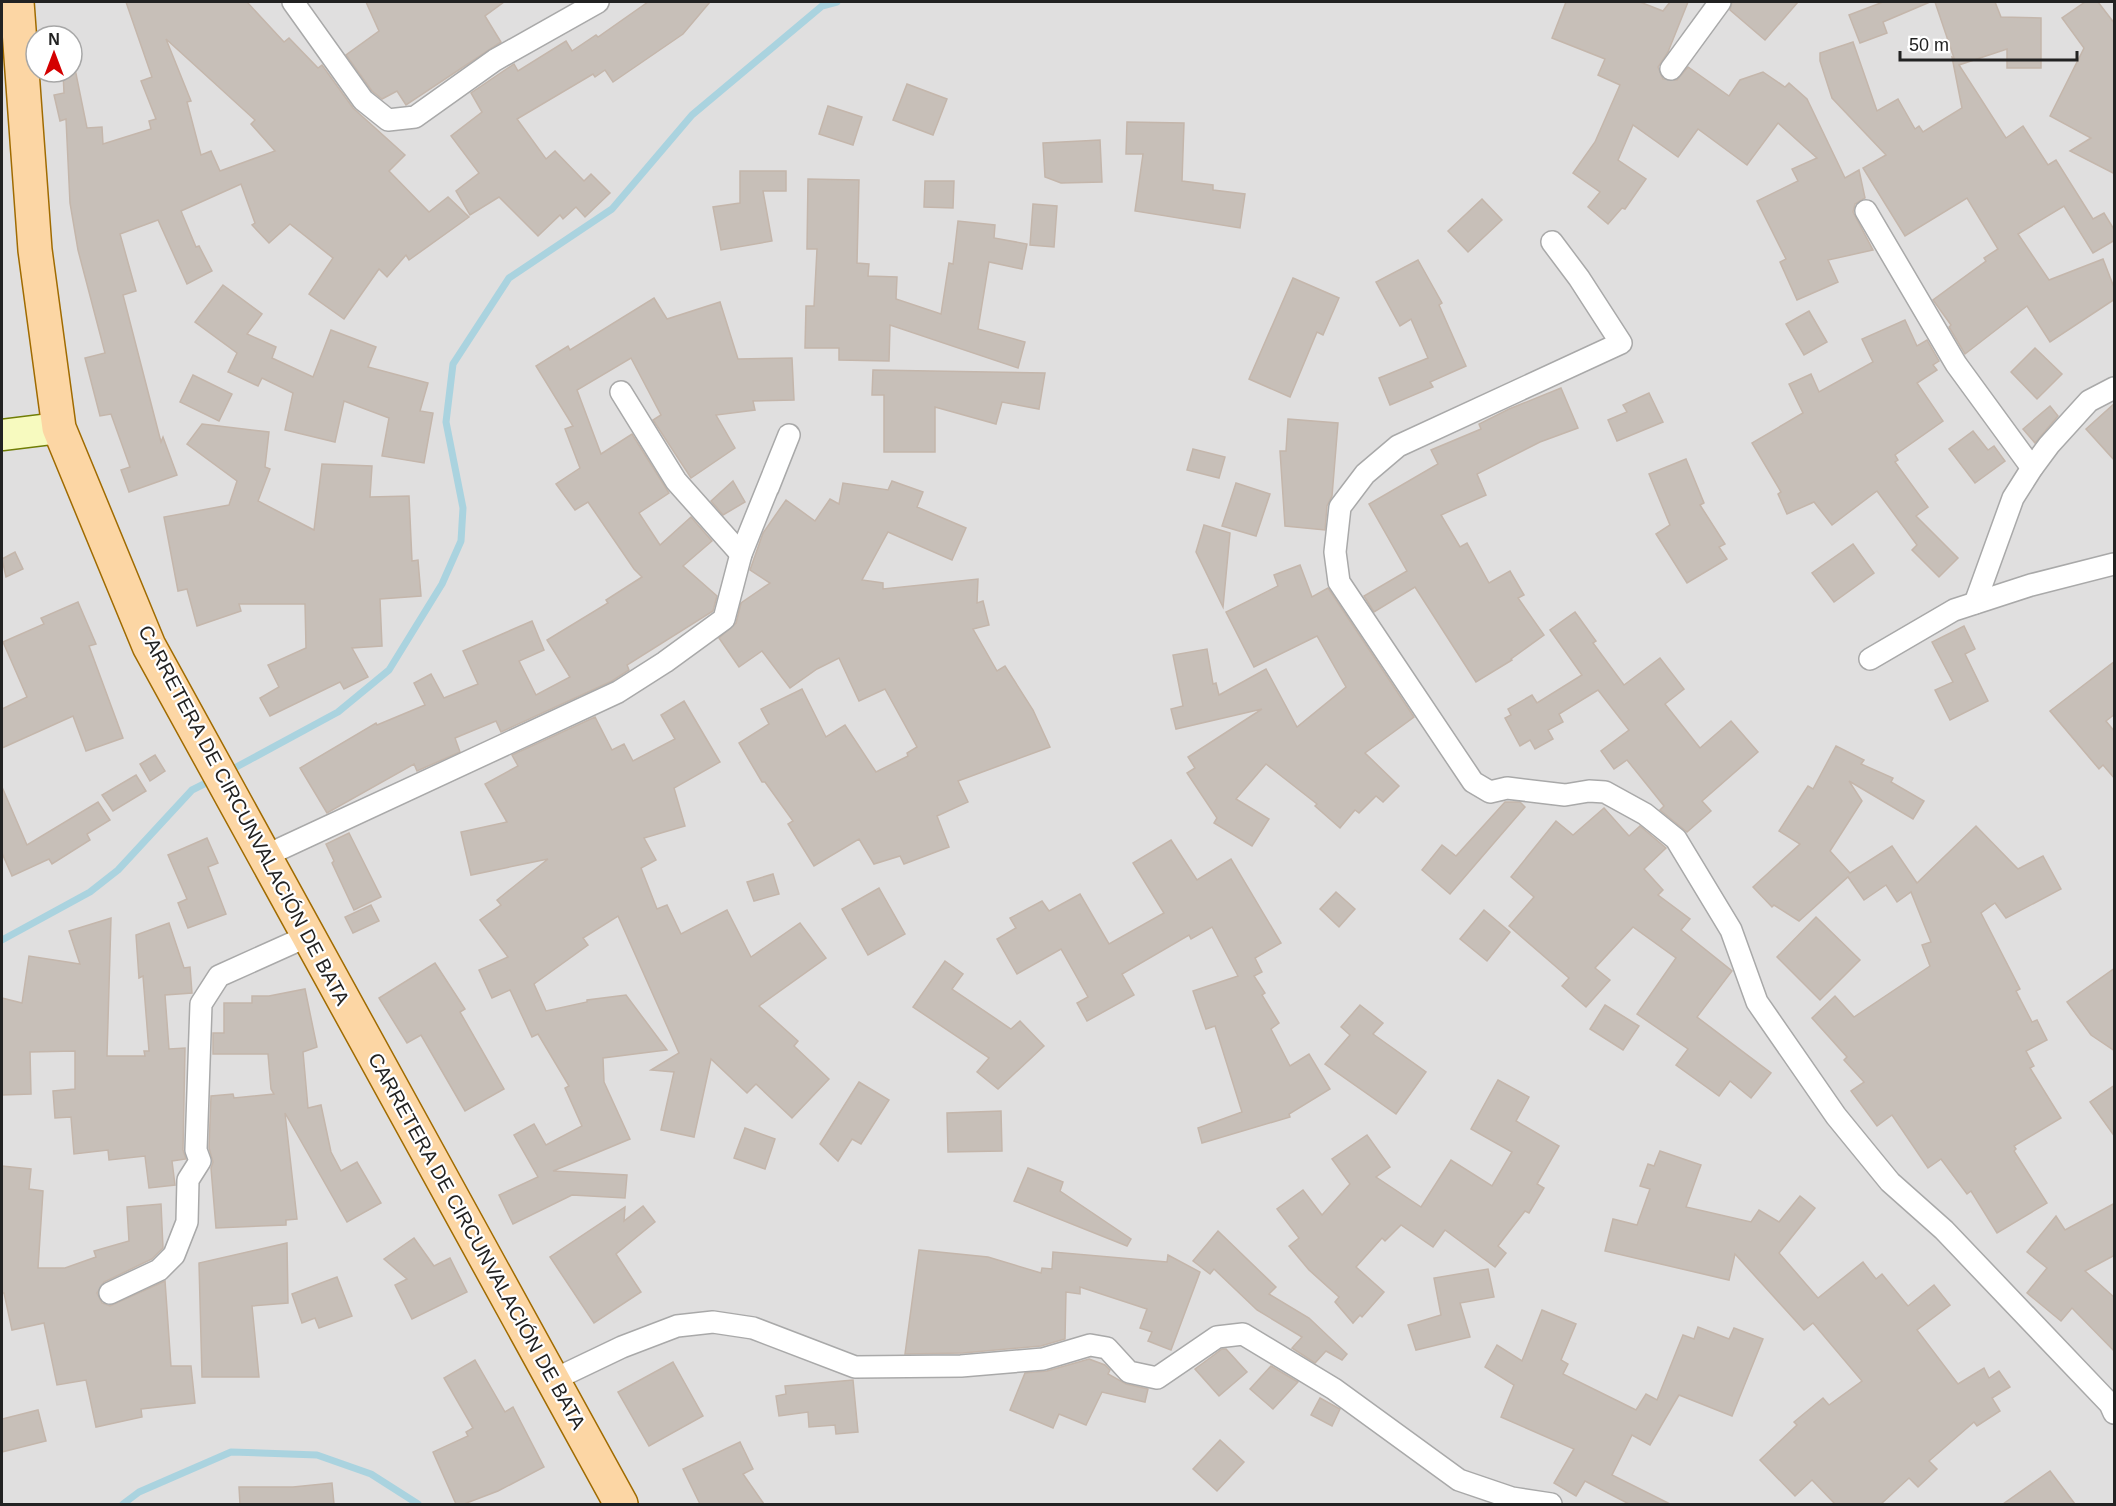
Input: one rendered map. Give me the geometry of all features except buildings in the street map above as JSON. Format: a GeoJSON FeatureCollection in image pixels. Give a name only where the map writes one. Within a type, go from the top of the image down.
{"type":"FeatureCollection","features":[{"type":"Feature","properties":{"kind":"main road","name":"CARRETERA DE CIRCUNVALACIÓN DE BATA"},"geometry":{"type":"LineString","coordinates":[[17,2],[34,250],[59,428],[149,646],[203,748],[232,793],[308,936],[621,1504]]}},
{"type":"Feature","properties":{"kind":"street"},"geometry":{"type":"LineString","coordinates":[[293,2],[363,100],[388,120],[415,117],[495,60],[598,2]]}},
{"type":"Feature","properties":{"kind":"street"},"geometry":{"type":"LineString","coordinates":[[1671,69],[1720,2]]}},
{"type":"Feature","properties":{"kind":"street"},"geometry":{"type":"LineString","coordinates":[[1866,211],[1956,364],[2032,468]]}},
{"type":"Feature","properties":{"kind":"street"},"geometry":{"type":"LineString","coordinates":[[1552,242],[1579,278],[1621,343],[1398,446],[1365,474],[1340,507],[1335,552],[1339,582],[1473,782],[1490,792],[1507,788],[1565,795],[1590,791],[1605,792],[1645,814],[1676,839],[1731,930],[1757,1002],[1836,1116],[1890,1182],[1944,1230],[2110,1404],[2115,1413]]}},
{"type":"Feature","properties":{"kind":"street"},"geometry":{"type":"LineString","coordinates":[[1975,603],[2013,498],[2032,468],[2049,444],[2090,401],[2115,388]]}},
{"type":"Feature","properties":{"kind":"street"},"geometry":{"type":"LineString","coordinates":[[621,392],[676,481],[741,554]]}},
{"type":"Feature","properties":{"kind":"street"},"geometry":{"type":"LineString","coordinates":[[2,435],[59,428]]}},
{"type":"Feature","properties":{"kind":"street"},"geometry":{"type":"LineString","coordinates":[[265,856],[618,692],[724,619],[741,554],[789,435],[768,488]]}},
{"type":"Feature","properties":{"kind":"street"},"geometry":{"type":"LineString","coordinates":[[1869,659],[1954,610],[2031,585],[2115,564]]}},
{"type":"Feature","properties":{"kind":"street"},"geometry":{"type":"LineString","coordinates":[[110,1293],[159,1270],[174,1256],[187,1222],[188,1180],[200,1161],[196,1150],[201,1004],[219,976],[308,936]]}},
{"type":"Feature","properties":{"kind":"street"},"geometry":{"type":"LineString","coordinates":[[553,1380],[622,1347],[677,1326],[713,1322],[753,1328],[855,1367],[961,1366],[1043,1359],[1090,1345],[1107,1348],[1129,1372],[1157,1378],[1217,1337],[1243,1334],[1334,1389],[1459,1480],[1512,1498],[1551,1504]]}},
{"type":"Feature","properties":{"kind":"shaded area"},"geometry":{"type":"Polygon","coordinates":[[[2,2],[2114,2],[2114,1504],[2,1504],[2,2]]]}},
{"type":"Feature","properties":{"kind":"waterway"},"geometry":{"type":"LineString","coordinates":[[229,771],[338,712],[389,670],[442,584],[461,541],[463,508],[446,422],[453,364],[509,278],[612,209],[692,115],[822,6],[837,2]]}},
{"type":"Feature","properties":{"kind":"waterway"},"geometry":{"type":"LineString","coordinates":[[2,940],[90,892],[118,870],[192,790],[214,779]]}},
{"type":"Feature","properties":{"kind":"waterway"},"geometry":{"type":"LineString","coordinates":[[123,1504],[139,1492],[231,1452],[317,1455],[371,1474],[418,1504]]}}]}
